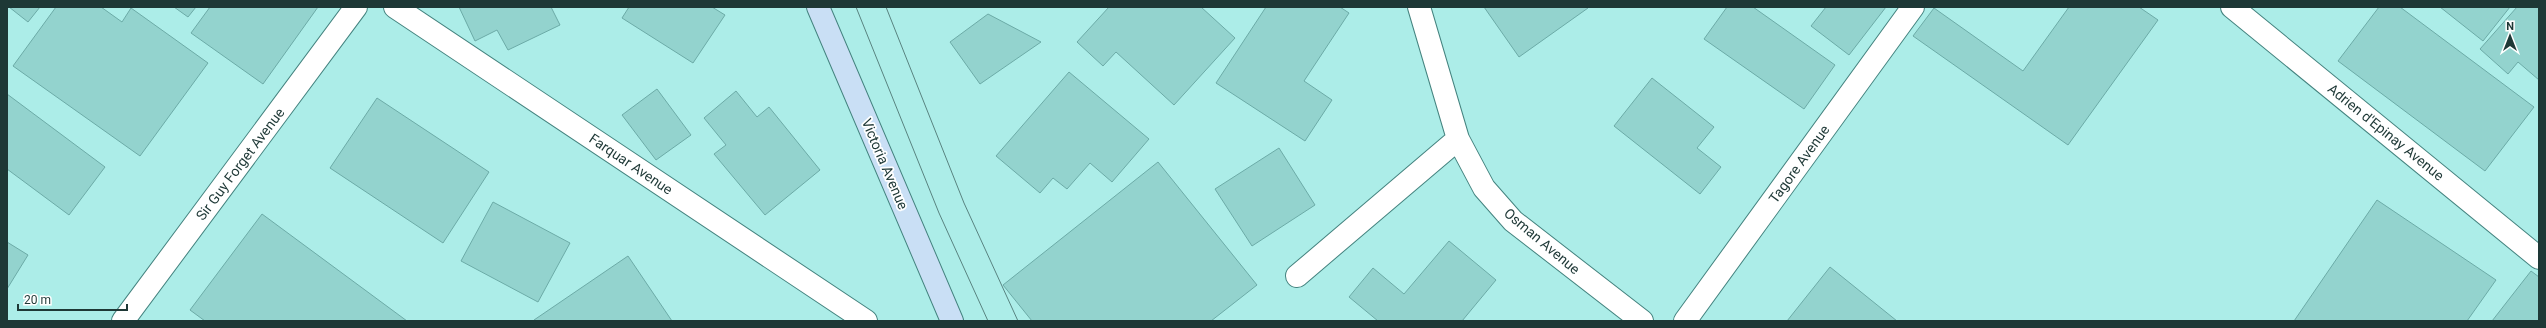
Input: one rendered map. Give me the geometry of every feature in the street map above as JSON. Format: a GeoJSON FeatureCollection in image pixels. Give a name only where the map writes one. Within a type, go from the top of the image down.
{"type":"FeatureCollection","features":[{"type":"Feature","properties":{"kind":"main road","name":"Victoria Avenue"},"geometry":{"type":"LineString","coordinates":[[818,7],[952,321]]}},
{"type":"Feature","properties":{"kind":"street","name":"Sir Guy Forget Avenue"},"geometry":{"type":"LineString","coordinates":[[123,321],[356,7]]}},
{"type":"Feature","properties":{"kind":"street","name":"Farquar Avenue"},"geometry":{"type":"LineString","coordinates":[[395,7],[866,321]]}},
{"type":"Feature","properties":{"kind":"street","name":"Osman Avenue"},"geometry":{"type":"LineString","coordinates":[[1419,7],[1458,139],[1484,188],[1513,221],[1642,321]]}},
{"type":"Feature","properties":{"kind":"street","name":"Tagore Avenue"},"geometry":{"type":"LineString","coordinates":[[1685,321],[1913,7]]}},
{"type":"Feature","properties":{"kind":"street","name":"Adrien d'Epinay Avenue"},"geometry":{"type":"LineString","coordinates":[[2232,7],[2539,258]]}},
{"type":"Feature","properties":{"kind":"street"},"geometry":{"type":"LineString","coordinates":[[1297,276],[1458,139]]}},
{"type":"Feature","properties":{"kind":"building"},"geometry":{"type":"Polygon","coordinates":[[[9,7],[40,7],[28,22],[9,7]]]}},
{"type":"Feature","properties":{"kind":"building"},"geometry":{"type":"Polygon","coordinates":[[[56,7],[101,7],[122,22],[131,8],[208,63],[140,156],[13,66],[56,7]]]}},
{"type":"Feature","properties":{"kind":"building"},"geometry":{"type":"Polygon","coordinates":[[[174,7],[196,7],[188,17],[174,7]]]}},
{"type":"Feature","properties":{"kind":"building"},"geometry":{"type":"Polygon","coordinates":[[[210,7],[318,7],[263,84],[191,33],[210,7]]]}},
{"type":"Feature","properties":{"kind":"building"},"geometry":{"type":"Polygon","coordinates":[[[459,7],[551,7],[560,25],[508,50],[497,30],[475,41],[459,7]]]}},
{"type":"Feature","properties":{"kind":"building"},"geometry":{"type":"Polygon","coordinates":[[[629,7],[712,7],[725,15],[693,63],[622,18],[629,7]]]}},
{"type":"Feature","properties":{"kind":"building"},"geometry":{"type":"Polygon","coordinates":[[[1109,7],[1201,7],[1235,38],[1174,105],[1116,52],[1103,66],[1077,42],[1109,7]]]}},
{"type":"Feature","properties":{"kind":"building"},"geometry":{"type":"Polygon","coordinates":[[[1266,7],[1340,7],[1349,13],[1304,81],[1332,100],[1305,141],[1216,83],[1266,7]]]}},
{"type":"Feature","properties":{"kind":"building"},"geometry":{"type":"Polygon","coordinates":[[[1484,7],[1587,7],[1588,8],[1519,57],[1484,7]]]}},
{"type":"Feature","properties":{"kind":"building"},"geometry":{"type":"Polygon","coordinates":[[[1727,7],[1753,7],[1835,65],[1804,109],[1704,39],[1727,7]]]}},
{"type":"Feature","properties":{"kind":"building"},"geometry":{"type":"Polygon","coordinates":[[[1826,7],[1886,7],[1849,55],[1811,26],[1826,7]]]}},
{"type":"Feature","properties":{"kind":"building"},"geometry":{"type":"Polygon","coordinates":[[[2069,7],[2139,7],[2158,20],[2068,145],[1913,36],[1934,8],[2023,71],[2069,7]]]}},
{"type":"Feature","properties":{"kind":"building"},"geometry":{"type":"Polygon","coordinates":[[[2379,7],[2400,7],[2534,107],[2485,171],[2338,61],[2379,7]]]}},
{"type":"Feature","properties":{"kind":"building"},"geometry":{"type":"Polygon","coordinates":[[[2440,7],[2510,7],[2483,41],[2440,7]]]}},
{"type":"Feature","properties":{"kind":"building"},"geometry":{"type":"Polygon","coordinates":[[[2517,7],[2539,7],[2539,80],[2518,62],[2508,74],[2480,49],[2517,7]]]}},
{"type":"Feature","properties":{"kind":"building"},"geometry":{"type":"Polygon","coordinates":[[[988,14],[1041,42],[980,84],[950,42],[988,14]]]}},
{"type":"Feature","properties":{"kind":"building"},"geometry":{"type":"Polygon","coordinates":[[[1069,72],[1149,139],[1112,182],[1090,163],[1067,189],[1053,178],[1040,193],[996,156],[1069,72]]]}},
{"type":"Feature","properties":{"kind":"building"},"geometry":{"type":"Polygon","coordinates":[[[1652,78],[1714,127],[1697,148],[1721,167],[1700,194],[1614,126],[1652,78]]]}},
{"type":"Feature","properties":{"kind":"building"},"geometry":{"type":"Polygon","coordinates":[[[657,89],[691,135],[656,160],[622,115],[657,89]]]}},
{"type":"Feature","properties":{"kind":"building"},"geometry":{"type":"Polygon","coordinates":[[[736,91],[757,117],[769,107],[820,170],[765,215],[714,154],[726,145],[704,118],[736,91]]]}},
{"type":"Feature","properties":{"kind":"building"},"geometry":{"type":"Polygon","coordinates":[[[7,94],[105,167],[69,215],[7,169],[7,94]]]}},
{"type":"Feature","properties":{"kind":"building"},"geometry":{"type":"Polygon","coordinates":[[[377,98],[489,172],[443,243],[330,168],[377,98]]]}},
{"type":"Feature","properties":{"kind":"building"},"geometry":{"type":"Polygon","coordinates":[[[1279,148],[1315,205],[1252,246],[1215,189],[1279,148]]]}},
{"type":"Feature","properties":{"kind":"building"},"geometry":{"type":"Polygon","coordinates":[[[1158,162],[1257,285],[1211,321],[1032,321],[1003,285],[1158,162]]]}},
{"type":"Feature","properties":{"kind":"building"},"geometry":{"type":"Polygon","coordinates":[[[2377,200],[2496,280],[2467,321],[2294,321],[2377,200]]]}},
{"type":"Feature","properties":{"kind":"building"},"geometry":{"type":"Polygon","coordinates":[[[493,202],[570,243],[538,302],[461,261],[493,202]]]}},
{"type":"Feature","properties":{"kind":"building"},"geometry":{"type":"Polygon","coordinates":[[[262,214],[407,321],[205,321],[190,310],[262,214]]]}},
{"type":"Feature","properties":{"kind":"building"},"geometry":{"type":"Polygon","coordinates":[[[1449,241],[1496,280],[1462,321],[1378,321],[1349,297],[1373,268],[1404,294],[1449,241]]]}},
{"type":"Feature","properties":{"kind":"building"},"geometry":{"type":"Polygon","coordinates":[[[7,242],[28,255],[7,289],[7,242]]]}},
{"type":"Feature","properties":{"kind":"building"},"geometry":{"type":"Polygon","coordinates":[[[628,256],[672,321],[534,320],[628,256]]]}},
{"type":"Feature","properties":{"kind":"building"},"geometry":{"type":"Polygon","coordinates":[[[1830,267],[1897,321],[1787,321],[1830,267]]]}},
{"type":"Feature","properties":{"kind":"building"},"geometry":{"type":"Polygon","coordinates":[[[2531,271],[2539,277],[2539,321],[2492,321],[2531,271]]]}},
{"type":"Feature","properties":{"kind":"tram line"},"geometry":{"type":"LineString","coordinates":[[856,7],[939,213],[988,321]]}},
{"type":"Feature","properties":{"kind":"tram line"},"geometry":{"type":"LineString","coordinates":[[886,7],[964,203],[1018,321]]}}]}
